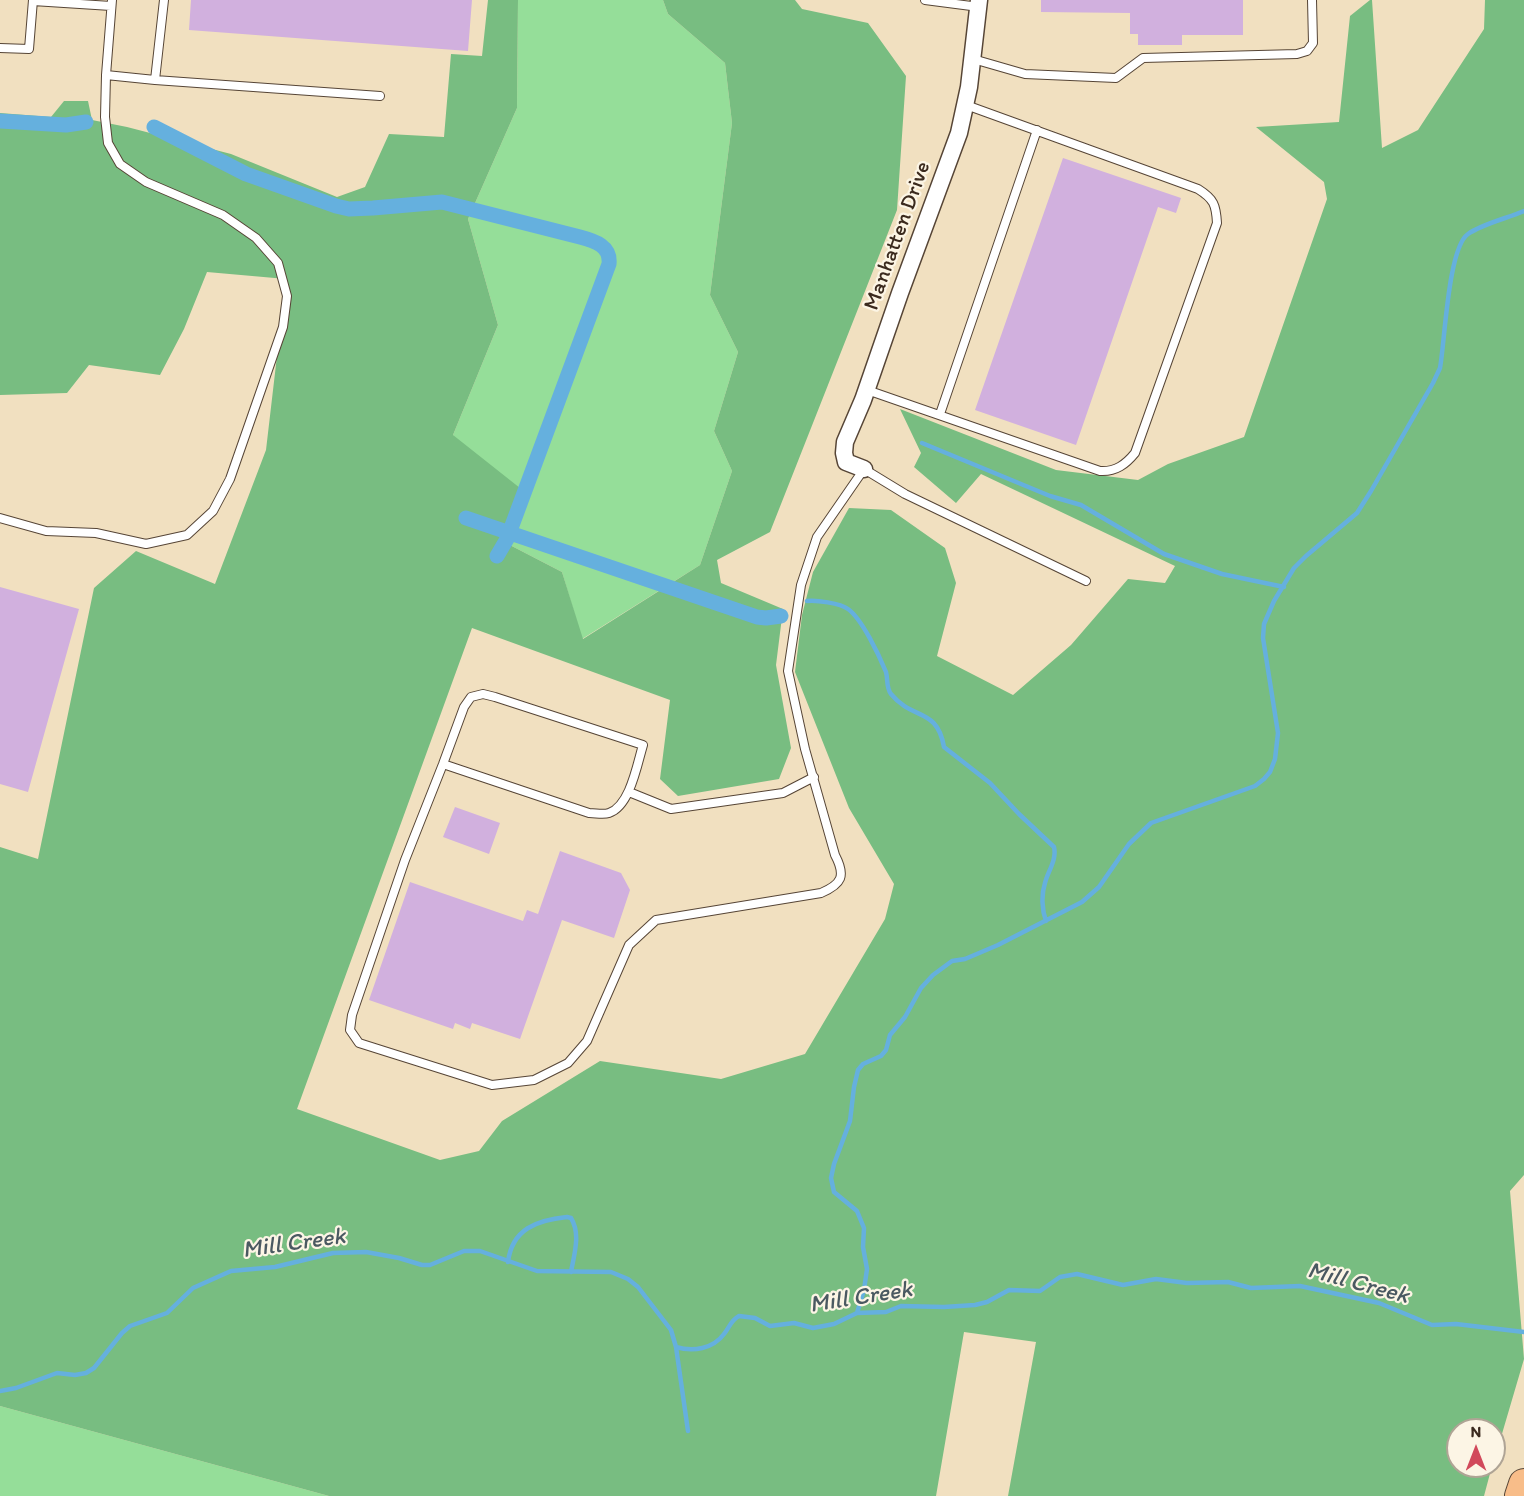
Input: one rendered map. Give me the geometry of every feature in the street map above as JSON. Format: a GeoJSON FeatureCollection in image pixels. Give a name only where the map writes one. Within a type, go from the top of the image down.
{"type":"FeatureCollection","features":[{"type":"Feature","properties":{"kind":"highway"},"geometry":{"type":"LineString","coordinates":[[1520,1496],[1524,1484]]}},
{"type":"Feature","properties":{"kind":"street","name":"Manhatten Drive"},"geometry":{"type":"LineString","coordinates":[[864,469],[846,462],[845,442],[867,390],[951,156],[966,105],[979,4]]}},
{"type":"Feature","properties":{"kind":"lane"},"geometry":{"type":"LineString","coordinates":[[155,80],[164,0]]}},
{"type":"Feature","properties":{"kind":"lane"},"geometry":{"type":"LineString","coordinates":[[926,0],[979,4]]}},
{"type":"Feature","properties":{"kind":"lane"},"geometry":{"type":"LineString","coordinates":[[973,59],[1025,74],[1116,78],[1143,58],[1297,54],[1307,51],[1313,43],[1312,0]]}},
{"type":"Feature","properties":{"kind":"lane"},"geometry":{"type":"LineString","coordinates":[[0,48],[29,49],[33,1],[111,3],[105,117],[108,143],[120,164],[146,182],[223,215],[256,238],[278,263],[287,296],[283,327],[230,479],[213,511],[187,535],[146,544],[96,532],[46,531],[0,518]]}},
{"type":"Feature","properties":{"kind":"lane"},"geometry":{"type":"LineString","coordinates":[[106,75],[380,96]]}},
{"type":"Feature","properties":{"kind":"lane"},"geometry":{"type":"LineString","coordinates":[[867,390],[1100,471],[1117,468],[1135,453],[1159,390],[1217,223],[1216,210],[1211,197],[1198,189],[966,105]]}},
{"type":"Feature","properties":{"kind":"lane"},"geometry":{"type":"LineString","coordinates":[[940,414],[1037,130]]}},
{"type":"Feature","properties":{"kind":"lane"},"geometry":{"type":"LineString","coordinates":[[443,764],[589,813],[611,812],[619,806],[629,792],[643,745],[483,694],[471,697],[464,706],[405,860],[352,1014],[350,1030],[359,1043],[492,1085],[534,1080],[568,1063],[587,1041],[628,945],[656,920],[821,893],[835,887],[841,878],[841,865],[835,855],[800,729],[788,671],[801,585],[817,537],[864,469],[905,494],[1086,581]]}},
{"type":"Feature","properties":{"kind":"lane"},"geometry":{"type":"LineString","coordinates":[[629,792],[671,809],[783,793],[814,777]]}},
{"type":"Feature","properties":{"kind":"green space"},"geometry":{"type":"Polygon","coordinates":[[[488,0],[518,0],[517,108],[468,219],[498,325],[453,435],[525,492],[504,542],[562,572],[583,639],[700,565],[732,471],[714,431],[738,352],[710,295],[732,123],[725,63],[668,14],[663,0],[795,0],[802,9],[868,23],[906,76],[897,210],[770,532],[717,560],[721,583],[783,609],[776,665],[791,748],[779,779],[678,796],[660,779],[670,700],[472,628],[297,1109],[440,1160],[479,1151],[502,1121],[600,1061],[721,1079],[805,1054],[885,919],[894,884],[849,808],[795,672],[802,615],[813,572],[849,508],[891,510],[945,548],[956,583],[937,656],[1013,695],[1071,645],[1128,579],[1165,583],[1175,566],[981,474],[956,503],[914,467],[921,453],[900,409],[1056,470],[1138,480],[1168,464],[1244,437],[1327,199],[1324,182],[1256,127],[1339,122],[1350,16],[1372,0],[1382,148],[1418,130],[1484,29],[1485,0],[1524,0],[1524,1175],[1510,1191],[1524,1359],[1506,1420],[1506,1418],[1446,1418],[1446,1478],[1489,1478],[1484,1496],[1008,1496],[1036,1342],[964,1332],[936,1496],[329,1496],[0,1406],[0,847],[38,859],[94,588],[136,551],[215,584],[266,450],[286,279],[207,272],[184,329],[160,375],[89,365],[67,393],[0,395],[0,113],[51,117],[64,101],[88,101],[92,120],[231,154],[337,197],[365,187],[389,134],[444,137],[451,54],[482,56],[488,0]]]}},
{"type":"Feature","properties":{"kind":"green space"},"geometry":{"type":"Polygon","coordinates":[[[518,0],[663,0],[668,14],[725,63],[732,123],[710,295],[738,352],[714,431],[732,471],[700,565],[582,639],[562,572],[504,542],[453,435],[498,325],[468,219],[517,108],[518,0]]]}},
{"type":"Feature","properties":{"kind":"green space"},"geometry":{"type":"Polygon","coordinates":[[[0,1406],[329,1496],[0,1496],[0,1406]]]}},
{"type":"Feature","properties":{"kind":"building"},"geometry":{"type":"Polygon","coordinates":[[[191,0],[472,0],[468,51],[189,30],[191,0]]]}},
{"type":"Feature","properties":{"kind":"building"},"geometry":{"type":"Polygon","coordinates":[[[1041,0],[1243,0],[1243,35],[1182,35],[1182,45],[1138,45],[1138,34],[1130,34],[1130,13],[1041,12],[1041,0]]]}},
{"type":"Feature","properties":{"kind":"building"},"geometry":{"type":"Polygon","coordinates":[[[1063,158],[1181,198],[1176,213],[1158,207],[1076,445],[975,410],[1063,158]]]}},
{"type":"Feature","properties":{"kind":"building"},"geometry":{"type":"Polygon","coordinates":[[[0,587],[79,609],[28,792],[0,784],[0,587]]]}},
{"type":"Feature","properties":{"kind":"building"},"geometry":{"type":"Polygon","coordinates":[[[455,807],[500,823],[489,854],[443,837],[455,807]]]}},
{"type":"Feature","properties":{"kind":"building"},"geometry":{"type":"Polygon","coordinates":[[[560,851],[621,873],[630,890],[614,938],[562,920],[520,1039],[472,1023],[470,1029],[455,1023],[453,1029],[369,1000],[410,882],[523,921],[527,910],[538,914],[560,851]]]}},
{"type":"Feature","properties":{"kind":"waterway"},"geometry":{"type":"LineString","coordinates":[[0,121],[66,125],[86,122]]}},
{"type":"Feature","properties":{"kind":"waterway"},"geometry":{"type":"LineString","coordinates":[[154,127],[246,174],[336,206],[349,209],[442,202],[586,239],[605,249],[609,264],[507,539],[497,556]]}},
{"type":"Feature","properties":{"kind":"waterway"},"geometry":{"type":"LineString","coordinates":[[857,1313],[867,1269],[863,1247],[864,1228],[857,1211],[834,1192],[831,1178],[850,1121],[858,1070],[863,1064],[881,1056],[886,1050],[890,1035],[905,1017],[921,988],[933,975],[952,961],[965,959],[998,945],[1082,902],[1099,887],[1129,844],[1151,823],[1255,786],[1270,772],[1275,759],[1278,733],[1263,638],[1264,624],[1274,601],[1294,568],[1357,513],[1433,383],[1440,368],[1448,296],[1461,243],[1474,230],[1524,211]]}},
{"type":"Feature","properties":{"kind":"waterway"},"geometry":{"type":"LineString","coordinates":[[922,443],[1050,496],[1081,505],[1164,554],[1222,574],[1284,587]]}},
{"type":"Feature","properties":{"kind":"waterway"},"geometry":{"type":"LineString","coordinates":[[466,518],[757,617],[781,616]]}},
{"type":"Feature","properties":{"kind":"waterway"},"geometry":{"type":"LineString","coordinates":[[807,601],[839,605],[848,609],[864,629],[879,656],[886,672],[889,692],[899,702],[930,720],[941,734],[944,747],[990,783],[1054,847],[1053,861],[1043,892],[1046,921]]}},
{"type":"Feature","properties":{"kind":"waterway"},"geometry":{"type":"LineString","coordinates":[[508,1262],[515,1241],[528,1228],[546,1221],[567,1217],[571,1218],[576,1231],[571,1272]]}},
{"type":"Feature","properties":{"kind":"waterway","name":"Mill Creek"},"geometry":{"type":"LineString","coordinates":[[0,1391],[16,1388],[57,1373],[75,1375],[86,1373],[94,1368],[130,1326],[167,1313],[193,1288],[231,1271],[275,1267],[333,1253],[366,1252],[430,1265],[464,1251],[480,1251],[537,1271],[611,1272],[628,1279],[638,1287],[671,1330],[676,1347],[688,1431]]}},
{"type":"Feature","properties":{"kind":"waterway","name":"Mill Creek"},"geometry":{"type":"LineString","coordinates":[[676,1347],[696,1349],[708,1346],[719,1339],[739,1316],[755,1318],[770,1326],[794,1323],[813,1328],[834,1324],[857,1313],[886,1312],[901,1306],[975,1305],[987,1302],[1009,1290],[1040,1291],[1060,1277],[1077,1274],[1123,1285],[1156,1279],[1187,1283],[1228,1282],[1251,1288],[1300,1286],[1379,1303],[1432,1325],[1456,1324],[1524,1332]]}}]}
